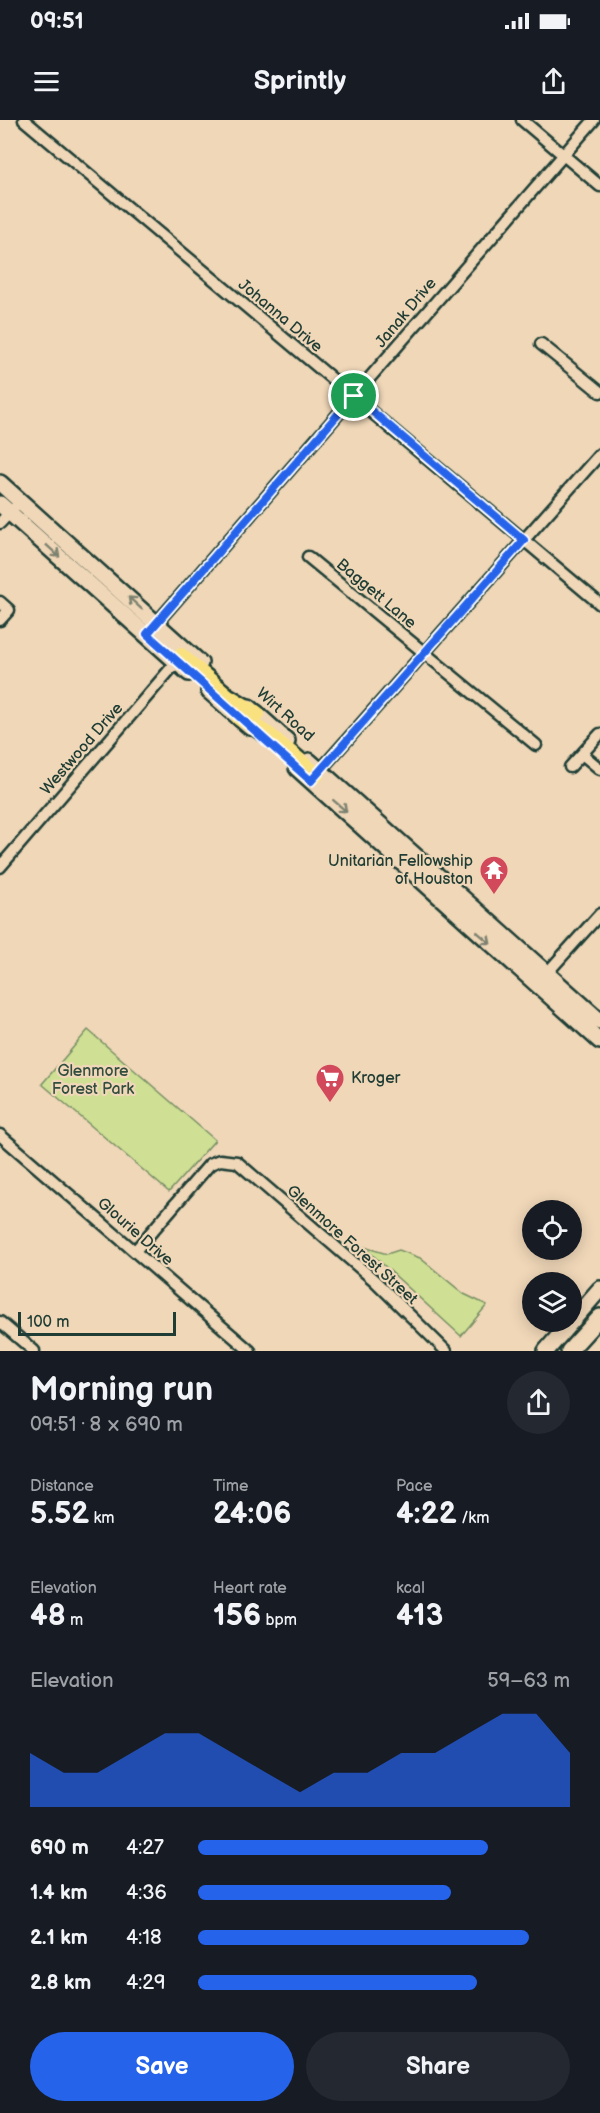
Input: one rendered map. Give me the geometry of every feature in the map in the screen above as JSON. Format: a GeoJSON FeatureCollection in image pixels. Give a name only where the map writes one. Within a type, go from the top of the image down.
{"type":"FeatureCollection","features":[{"type":"Feature","properties":{"kind":"main road","name":"Wirt Road"},"geometry":{"type":"LineString","coordinates":[[0,483],[181,656],[240,718]]}},
{"type":"Feature","properties":{"kind":"main road","name":"Wirt Road"},"geometry":{"type":"LineString","coordinates":[[3,513],[152,628]]}},
{"type":"Feature","properties":{"kind":"main road"},"geometry":{"type":"LineString","coordinates":[[181,656],[227,696],[257,714]]}},
{"type":"Feature","properties":{"kind":"main road","name":"Wirt Road"},"geometry":{"type":"LineString","coordinates":[[257,714],[315,775],[600,1041]]}},
{"type":"Feature","properties":{"kind":"main road"},"geometry":{"type":"LineString","coordinates":[[240,718],[270,736],[315,775]]}},
{"type":"Feature","properties":{"kind":"main road","name":"Wirt Road"},"geometry":{"type":"LineString","coordinates":[[315,775],[600,1021]]}},
{"type":"Feature","properties":{"kind":"main road"},"geometry":{"type":"LineString","coordinates":[[582,1309],[600,1289]]}},
{"type":"Feature","properties":{"kind":"main road"},"geometry":{"type":"LineString","coordinates":[[569,1351],[600,1317]]}},
{"type":"Feature","properties":{"kind":"main road"},"geometry":{"type":"LineString","coordinates":[[546,1351],[562,1332]]}},
{"type":"Feature","properties":{"kind":"street","name":"Johanna Drive"},"geometry":{"type":"LineString","coordinates":[[24,120],[600,604]]}},
{"type":"Feature","properties":{"kind":"street"},"geometry":{"type":"LineString","coordinates":[[522,120],[600,186]]}},
{"type":"Feature","properties":{"kind":"street","name":"Janak Drive"},"geometry":{"type":"LineString","coordinates":[[152,628],[594,120]]}},
{"type":"Feature","properties":{"kind":"street"},"geometry":{"type":"LineString","coordinates":[[541,344],[600,393]]}},
{"type":"Feature","properties":{"kind":"street"},"geometry":{"type":"LineString","coordinates":[[315,775],[600,454]]}},
{"type":"Feature","properties":{"kind":"street"},"geometry":{"type":"LineString","coordinates":[[3,513],[20,500]]}},
{"type":"Feature","properties":{"kind":"street","name":"Baggett Lane"},"geometry":{"type":"LineString","coordinates":[[308,557],[536,745]]}},
{"type":"Feature","properties":{"kind":"street"},"geometry":{"type":"LineString","coordinates":[[0,602],[9,610],[0,620]]}},
{"type":"Feature","properties":{"kind":"street","name":"Westwood Drive"},"geometry":{"type":"LineString","coordinates":[[0,867],[181,656]]}},
{"type":"Feature","properties":{"kind":"street"},"geometry":{"type":"LineString","coordinates":[[570,767],[600,734]]}},
{"type":"Feature","properties":{"kind":"street"},"geometry":{"type":"LineString","coordinates":[[582,754],[600,769]]}},
{"type":"Feature","properties":{"kind":"street"},"geometry":{"type":"LineString","coordinates":[[547,973],[600,914]]}},
{"type":"Feature","properties":{"kind":"street","name":"Glourie Drive"},"geometry":{"type":"LineString","coordinates":[[0,1135],[250,1351]]}},
{"type":"Feature","properties":{"kind":"street","name":"Glenmore Forest Street"},"geometry":{"type":"LineString","coordinates":[[135,1251],[210,1164],[220,1160],[237,1162],[374,1280],[446,1351]]}},
{"type":"Feature","properties":{"kind":"street"},"geometry":{"type":"LineString","coordinates":[[0,1322],[34,1351]]}},
{"type":"Feature","properties":{"kind":"green space","name":"Glenmore Forest Park"},"geometry":{"type":"Polygon","coordinates":[[[88,1030],[215,1140],[169,1192],[42,1084],[88,1030]]]}},
{"type":"Feature","properties":{"kind":"green space"},"geometry":{"type":"Polygon","coordinates":[[[364,1247],[387,1254],[399,1250],[420,1258],[464,1294],[487,1305],[461,1336],[364,1247]]]}},
{"type":"Feature","properties":{"kind":"place","name":"Unitarian Fellowship of Houston"},"geometry":{"type":"Point","coordinates":[494,896]}},
{"type":"Feature","properties":{"kind":"place","name":"Kroger"},"geometry":{"type":"Point","coordinates":[330,1104]}},
{"type":"Feature","properties":{"kind":"route"},"geometry":{"type":"LineString","coordinates":[[354,396],[524,540],[311,781],[147,634],[354,396]]}}]}
